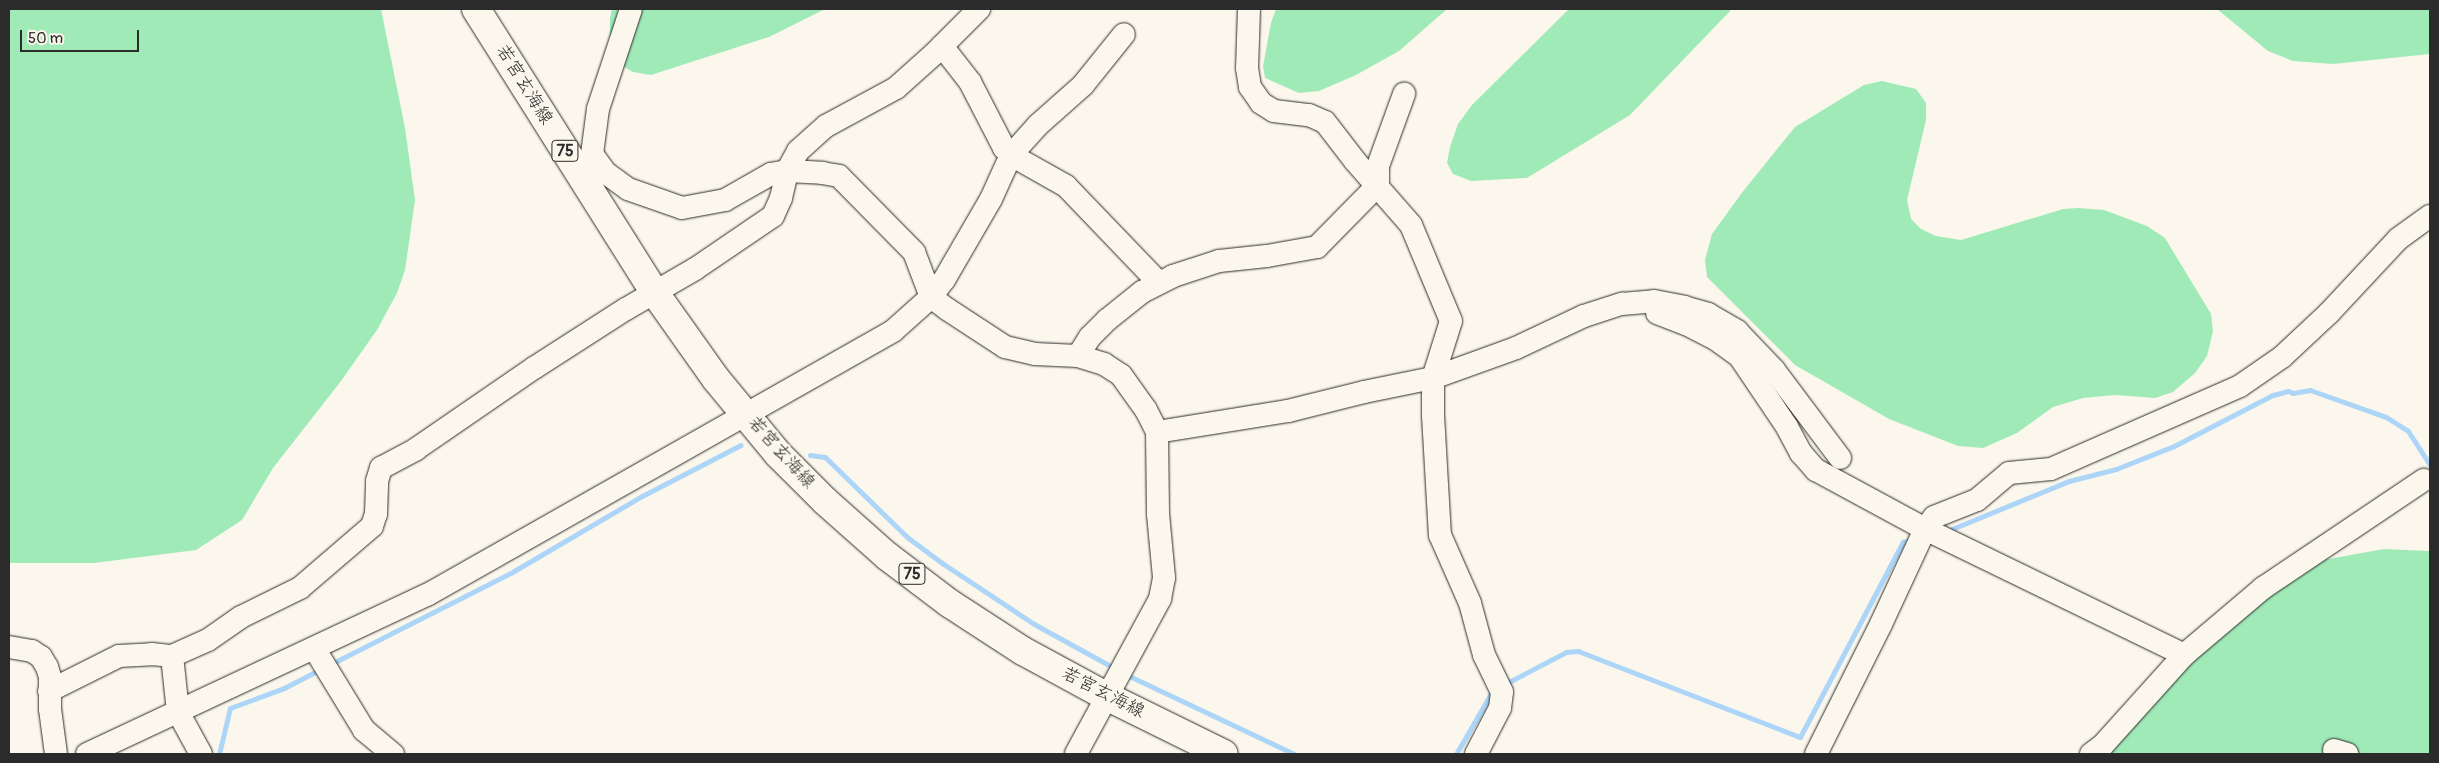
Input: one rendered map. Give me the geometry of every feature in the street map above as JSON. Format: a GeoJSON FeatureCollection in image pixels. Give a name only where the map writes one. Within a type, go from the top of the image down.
{"type":"FeatureCollection","features":[{"type":"Feature","properties":{"kind":"main road","name":"若宮玄海線"},"geometry":{"type":"LineString","coordinates":[[476,9],[655,293],[716,379],[778,454],[825,501],[887,556],[949,603],[1024,651],[1106,696],[1224,754]]}},
{"type":"Feature","properties":{"kind":"street"},"geometry":{"type":"LineString","coordinates":[[631,9],[598,109],[592,154],[606,173],[628,189],[682,208],[725,200],[771,174],[787,171],[839,176],[914,252],[931,297],[1005,347],[1035,354],[1078,356],[1104,364],[1121,375],[1146,410],[1157,432],[1158,514],[1163,585],[1160,599],[1076,754]]}},
{"type":"Feature","properties":{"kind":"street"},"geometry":{"type":"LineString","coordinates":[[49,691],[119,656],[142,654],[172,656],[208,640],[241,617],[300,588],[367,532],[376,514],[377,481],[381,468],[416,449],[534,368],[626,309],[655,293],[773,216],[781,198],[787,171],[798,151],[826,126],[896,88],[942,46],[978,9]]}},
{"type":"Feature","properties":{"kind":"street"},"geometry":{"type":"LineString","coordinates":[[1249,9],[1247,68],[1250,87],[1261,103],[1274,111],[1309,115],[1325,122],[1355,161],[1378,185],[1411,225],[1451,321],[1433,378],[1433,415],[1440,535],[1470,603],[1484,655],[1502,692],[1500,708],[1476,754]]}},
{"type":"Feature","properties":{"kind":"street"},"geometry":{"type":"LineString","coordinates":[[88,754],[427,595],[747,416],[893,331],[931,297],[944,280],[991,200],[1010,156],[1038,125],[1083,85],[1124,34]]}},
{"type":"Feature","properties":{"kind":"street"},"geometry":{"type":"LineString","coordinates":[[942,46],[970,82],[1010,156],[1066,186],[1159,283]]}},
{"type":"Feature","properties":{"kind":"street"},"geometry":{"type":"LineString","coordinates":[[1078,356],[1090,337],[1107,320],[1142,292],[1159,283],[1219,261],[1268,256],[1317,247],[1378,185],[1378,166],[1404,94]]}},
{"type":"Feature","properties":{"kind":"street"},"geometry":{"type":"LineString","coordinates":[[1816,754],[1881,624],[1925,529],[1934,517],[1977,500],[2009,473],[2050,469],[2240,386],[2282,357],[2329,313],[2398,239],[2430,216]]}},
{"type":"Feature","properties":{"kind":"street"},"geometry":{"type":"LineString","coordinates":[[1157,432],[1288,411],[1364,392],[1433,378],[1516,348],[1584,316],[1622,304],[1654,301],[1708,314],[1737,331],[1774,370],[1840,458]]}},
{"type":"Feature","properties":{"kind":"street"},"geometry":{"type":"LineString","coordinates":[[1622,304],[1686,324],[1740,357],[1787,427],[1801,453],[1816,470],[1925,529],[2184,654]]}},
{"type":"Feature","properties":{"kind":"street"},"geometry":{"type":"LineString","coordinates":[[2091,754],[2103,745],[2184,654],[2263,588],[2424,480]]}},
{"type":"Feature","properties":{"kind":"street"},"geometry":{"type":"LineString","coordinates":[[9,647],[32,651],[42,657],[50,677],[49,691],[56,754]]}},
{"type":"Feature","properties":{"kind":"street"},"geometry":{"type":"LineString","coordinates":[[314,648],[364,730],[393,754]]}},
{"type":"Feature","properties":{"kind":"street"},"geometry":{"type":"LineString","coordinates":[[172,656],[178,712],[201,754]]}},
{"type":"Feature","properties":{"kind":"green space"},"geometry":{"type":"Polygon","coordinates":[[[9,9],[381,9],[405,128],[415,200],[405,270],[397,293],[377,330],[341,381],[273,468],[242,520],[196,550],[94,563],[9,563],[9,9]]]}},
{"type":"Feature","properties":{"kind":"green space"},"geometry":{"type":"Polygon","coordinates":[[[612,9],[825,9],[769,37],[651,75],[633,72],[621,65],[610,51],[610,18],[612,9]]]}},
{"type":"Feature","properties":{"kind":"green space"},"geometry":{"type":"Polygon","coordinates":[[[1276,9],[1447,9],[1399,51],[1356,75],[1319,91],[1299,93],[1265,78],[1263,66],[1271,23],[1276,9]]]}},
{"type":"Feature","properties":{"kind":"green space"},"geometry":{"type":"Polygon","coordinates":[[[1569,9],[1732,9],[1630,115],[1527,178],[1471,181],[1453,174],[1447,163],[1458,124],[1472,105],[1569,9]]]}},
{"type":"Feature","properties":{"kind":"green space"},"geometry":{"type":"Polygon","coordinates":[[[2217,9],[2430,9],[2430,54],[2333,64],[2293,61],[2268,51],[2217,9]]]}},
{"type":"Feature","properties":{"kind":"green space"},"geometry":{"type":"Polygon","coordinates":[[[1882,81],[1916,89],[1926,103],[1926,120],[1907,200],[1911,219],[1921,229],[1936,236],[1961,240],[2063,209],[2078,208],[2104,210],[2147,226],[2165,238],[2211,314],[2213,331],[2207,356],[2195,373],[2173,392],[2155,398],[2115,395],[2083,398],[2053,407],[2017,433],[1983,448],[1958,446],[1889,419],[1795,365],[1707,277],[1705,260],[1712,234],[1744,190],[1795,127],[1864,85],[1882,81]]]}},
{"type":"Feature","properties":{"kind":"green space"},"geometry":{"type":"Polygon","coordinates":[[[2384,549],[2430,551],[2430,754],[2092,754],[2295,565],[2384,549]]]}},
{"type":"Feature","properties":{"kind":"waterway"},"geometry":{"type":"LineString","coordinates":[[1947,531],[2069,481],[2116,469],[2174,446],[2273,395],[2288,391],[2293,393],[2310,390],[2386,417],[2408,431],[2430,465]]}},
{"type":"Feature","properties":{"kind":"waterway"},"geometry":{"type":"LineString","coordinates":[[331,664],[514,571],[642,496],[741,445]]}},
{"type":"Feature","properties":{"kind":"waterway"},"geometry":{"type":"LineString","coordinates":[[810,455],[825,457],[907,537],[942,563],[1034,624],[1116,669]]}},
{"type":"Feature","properties":{"kind":"waterway"},"geometry":{"type":"LineString","coordinates":[[1505,684],[1566,652],[1578,651],[1800,737],[1903,542],[1912,540]]}},
{"type":"Feature","properties":{"kind":"waterway"},"geometry":{"type":"LineString","coordinates":[[219,754],[230,708],[284,688],[321,669]]}},
{"type":"Feature","properties":{"kind":"waterway"},"geometry":{"type":"LineString","coordinates":[[1125,674],[1294,754]]}},
{"type":"Feature","properties":{"kind":"waterway"},"geometry":{"type":"LineString","coordinates":[[1456,754],[1493,690]]}}]}
